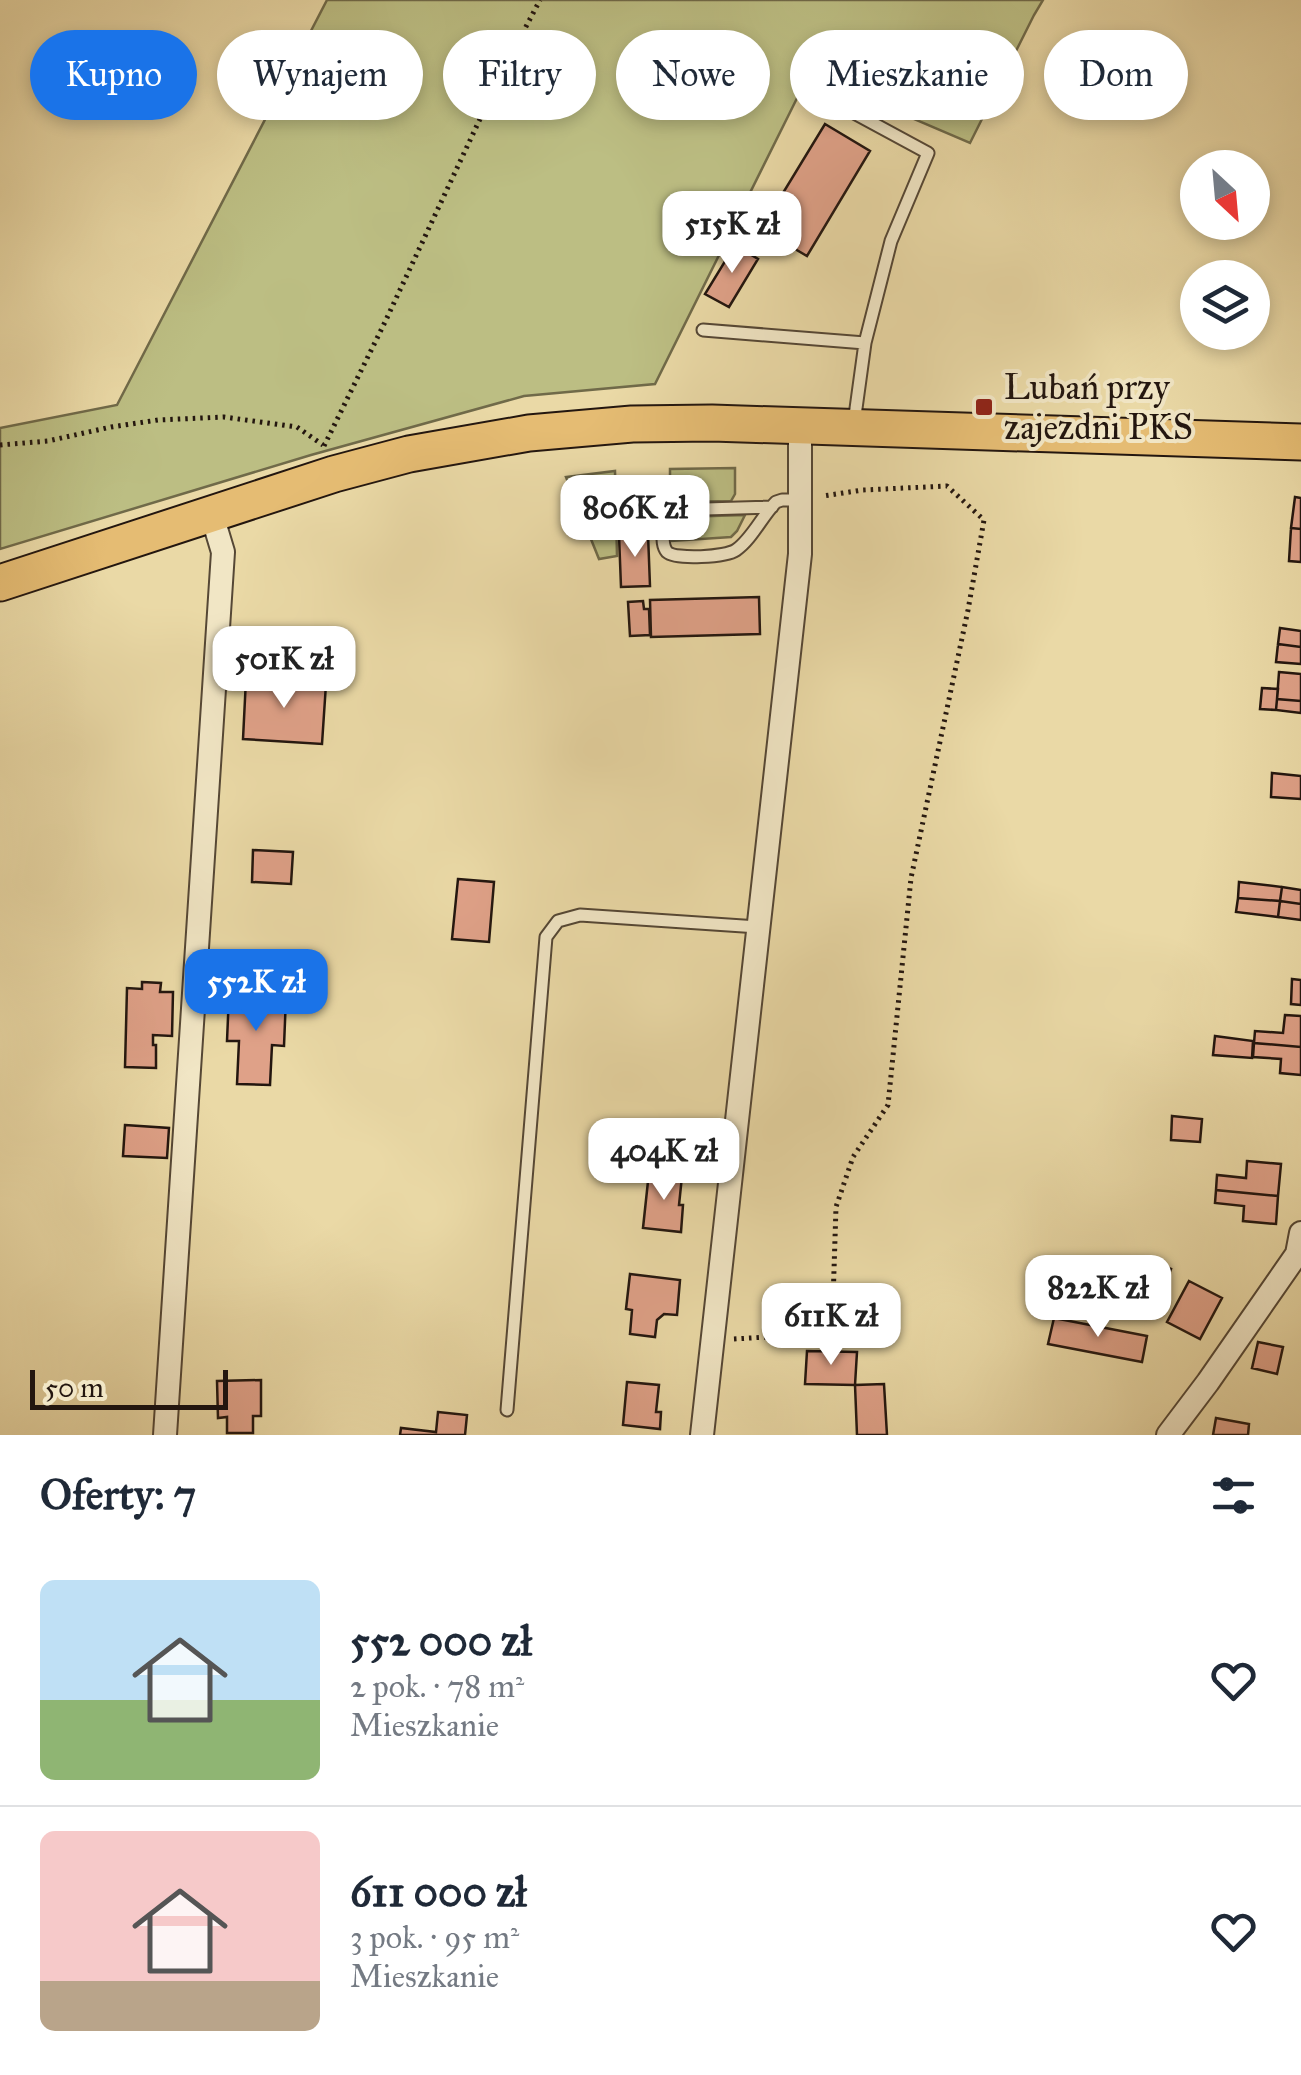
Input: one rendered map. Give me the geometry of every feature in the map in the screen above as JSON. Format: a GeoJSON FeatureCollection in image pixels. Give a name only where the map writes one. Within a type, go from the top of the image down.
{"type":"FeatureCollection","features":[{"type":"Feature","properties":{"kind":"main road"},"geometry":{"type":"LineString","coordinates":[[0,583],[212,512],[329,460],[408,454],[529,433],[632,424],[800,425],[1301,442]]}},
{"type":"Feature","properties":{"kind":"street"},"geometry":{"type":"LineString","coordinates":[[702,1435],[800,554],[800,425]]}},
{"type":"Feature","properties":{"kind":"street"},"geometry":{"type":"LineString","coordinates":[[165,1435],[224,552],[212,512]]}},
{"type":"Feature","properties":{"kind":"street"},"geometry":{"type":"LineString","coordinates":[[1168,1435],[1300,1247]]}},
{"type":"Feature","properties":{"kind":"lane"},"geometry":{"type":"LineString","coordinates":[[853,427],[865,343],[891,241],[928,153],[867,120]]}},
{"type":"Feature","properties":{"kind":"lane"},"geometry":{"type":"LineString","coordinates":[[702,330],[865,343]]}},
{"type":"Feature","properties":{"kind":"lane"},"geometry":{"type":"LineString","coordinates":[[772,507],[672,510],[663,519],[664,547],[670,554],[682,557],[732,553],[772,507],[782,500],[800,500]]}},
{"type":"Feature","properties":{"kind":"lane"},"geometry":{"type":"LineString","coordinates":[[507,1410],[546,937],[558,921],[580,915],[758,927]]}},
{"type":"Feature","properties":{"kind":"path"},"geometry":{"type":"LineString","coordinates":[[0,444],[48,441],[158,420],[224,417],[296,427],[329,460],[385,322],[501,74],[540,0]]}},
{"type":"Feature","properties":{"kind":"path"},"geometry":{"type":"LineString","coordinates":[[712,1341],[832,1334],[836,1207],[853,1157],[888,1106],[910,878],[984,520],[947,486],[863,490],[800,500]]}},
{"type":"Feature","properties":{"kind":"green space"},"geometry":{"type":"Polygon","coordinates":[[[327,0],[1043,0],[1024,35],[1024,30],[790,30],[790,112],[655,384],[524,396],[311,455],[0,549],[0,428],[117,405],[265,120],[423,120],[423,30],[311,30],[327,0]]]}},
{"type":"Feature","properties":{"kind":"green space"},"geometry":{"type":"Polygon","coordinates":[[[916,120],[982,120],[970,143],[916,120]]]}},
{"type":"Feature","properties":{"kind":"green space"},"geometry":{"type":"Polygon","coordinates":[[[735,468],[735,494],[731,501],[682,502],[670,493],[670,469],[735,468]]]}},
{"type":"Feature","properties":{"kind":"green space"},"geometry":{"type":"Polygon","coordinates":[[[615,471],[617,556],[599,559],[566,477],[615,471]]]}},
{"type":"Feature","properties":{"kind":"green space"},"geometry":{"type":"Polygon","coordinates":[[[745,515],[731,537],[672,541],[672,525],[681,517],[745,515]]]}},
{"type":"Feature","properties":{"kind":"building"},"geometry":{"type":"Polygon","coordinates":[[[825,124],[870,151],[807,256],[761,229],[825,124]]]}},
{"type":"Feature","properties":{"kind":"building"},"geometry":{"type":"Polygon","coordinates":[[[735,245],[758,259],[729,307],[705,294],[735,245]]]}},
{"type":"Feature","properties":{"kind":"building"},"geometry":{"type":"Polygon","coordinates":[[[1295,497],[1301,498],[1301,529],[1291,528],[1295,497]]]}},
{"type":"Feature","properties":{"kind":"building"},"geometry":{"type":"Polygon","coordinates":[[[1291,528],[1301,529],[1301,562],[1289,561],[1291,528]]]}},
{"type":"Feature","properties":{"kind":"building"},"geometry":{"type":"Polygon","coordinates":[[[648,534],[650,586],[621,587],[619,535],[648,534]]]}},
{"type":"Feature","properties":{"kind":"building"},"geometry":{"type":"Polygon","coordinates":[[[759,597],[760,634],[651,637],[650,600],[759,597]]]}},
{"type":"Feature","properties":{"kind":"building"},"geometry":{"type":"Polygon","coordinates":[[[643,601],[644,609],[649,609],[650,635],[630,636],[628,602],[643,601]]]}},
{"type":"Feature","properties":{"kind":"building"},"geometry":{"type":"Polygon","coordinates":[[[1280,628],[1301,631],[1301,647],[1278,644],[1280,628]]]}},
{"type":"Feature","properties":{"kind":"building"},"geometry":{"type":"Polygon","coordinates":[[[1278,644],[1301,647],[1301,664],[1276,662],[1278,644]]]}},
{"type":"Feature","properties":{"kind":"building"},"geometry":{"type":"Polygon","coordinates":[[[1279,672],[1301,674],[1301,701],[1277,699],[1279,672]]]}},
{"type":"Feature","properties":{"kind":"building"},"geometry":{"type":"Polygon","coordinates":[[[246,679],[326,684],[322,744],[243,739],[246,679]]]}},
{"type":"Feature","properties":{"kind":"building"},"geometry":{"type":"Polygon","coordinates":[[[1262,688],[1278,689],[1276,710],[1260,709],[1262,688]]]}},
{"type":"Feature","properties":{"kind":"building"},"geometry":{"type":"Polygon","coordinates":[[[1277,699],[1301,701],[1301,713],[1276,710],[1277,699]]]}},
{"type":"Feature","properties":{"kind":"building"},"geometry":{"type":"Polygon","coordinates":[[[1272,773],[1301,776],[1301,799],[1271,797],[1272,773]]]}},
{"type":"Feature","properties":{"kind":"building"},"geometry":{"type":"Polygon","coordinates":[[[253,850],[293,852],[291,884],[252,882],[253,850]]]}},
{"type":"Feature","properties":{"kind":"building"},"geometry":{"type":"Polygon","coordinates":[[[458,879],[494,882],[489,942],[452,939],[458,879]]]}},
{"type":"Feature","properties":{"kind":"building"},"geometry":{"type":"Polygon","coordinates":[[[1239,882],[1282,887],[1280,901],[1238,898],[1239,882]]]}},
{"type":"Feature","properties":{"kind":"building"},"geometry":{"type":"Polygon","coordinates":[[[1282,887],[1301,890],[1301,904],[1280,901],[1282,887]]]}},
{"type":"Feature","properties":{"kind":"building"},"geometry":{"type":"Polygon","coordinates":[[[1238,898],[1280,901],[1278,917],[1236,912],[1238,898]]]}},
{"type":"Feature","properties":{"kind":"building"},"geometry":{"type":"Polygon","coordinates":[[[1280,901],[1301,904],[1301,920],[1278,917],[1280,901]]]}},
{"type":"Feature","properties":{"kind":"building"},"geometry":{"type":"Polygon","coordinates":[[[1292,979],[1301,980],[1301,1005],[1291,1004],[1292,979]]]}},
{"type":"Feature","properties":{"kind":"building"},"geometry":{"type":"Polygon","coordinates":[[[142,982],[161,983],[160,992],[173,992],[172,1036],[153,1035],[156,1068],[125,1067],[127,988],[142,989],[142,982]]]}},
{"type":"Feature","properties":{"kind":"building"},"geometry":{"type":"Polygon","coordinates":[[[229,994],[286,997],[284,1046],[272,1045],[270,1085],[237,1084],[239,1041],[227,1041],[229,994]]]}},
{"type":"Feature","properties":{"kind":"building"},"geometry":{"type":"Polygon","coordinates":[[[1285,1015],[1301,1016],[1301,1047],[1254,1043],[1255,1031],[1283,1033],[1285,1015]]]}},
{"type":"Feature","properties":{"kind":"building"},"geometry":{"type":"Polygon","coordinates":[[[1215,1036],[1253,1041],[1252,1058],[1213,1055],[1215,1036]]]}},
{"type":"Feature","properties":{"kind":"building"},"geometry":{"type":"Polygon","coordinates":[[[1254,1043],[1301,1047],[1301,1075],[1280,1073],[1281,1059],[1253,1057],[1254,1043]]]}},
{"type":"Feature","properties":{"kind":"building"},"geometry":{"type":"Polygon","coordinates":[[[1172,1116],[1202,1119],[1200,1142],[1171,1140],[1172,1116]]]}},
{"type":"Feature","properties":{"kind":"building"},"geometry":{"type":"Polygon","coordinates":[[[125,1125],[169,1128],[167,1158],[123,1156],[125,1125]]]}},
{"type":"Feature","properties":{"kind":"building"},"geometry":{"type":"Polygon","coordinates":[[[1247,1161],[1281,1164],[1278,1196],[1216,1190],[1217,1175],[1246,1178],[1247,1161]]]}},
{"type":"Feature","properties":{"kind":"building"},"geometry":{"type":"Polygon","coordinates":[[[649,1172],[682,1176],[681,1232],[643,1228],[649,1172]]]}},
{"type":"Feature","properties":{"kind":"building"},"geometry":{"type":"Polygon","coordinates":[[[1216,1190],[1278,1196],[1276,1224],[1243,1221],[1244,1206],[1215,1203],[1216,1190]]]}},
{"type":"Feature","properties":{"kind":"building"},"geometry":{"type":"Polygon","coordinates":[[[1155,1262],[1171,1269],[1152,1316],[1136,1309],[1155,1262]]]}},
{"type":"Feature","properties":{"kind":"building"},"geometry":{"type":"Polygon","coordinates":[[[630,1274],[680,1280],[677,1315],[664,1314],[657,1320],[655,1337],[630,1334],[632,1310],[626,1309],[630,1274]]]}},
{"type":"Feature","properties":{"kind":"building"},"geometry":{"type":"Polygon","coordinates":[[[1189,1281],[1222,1298],[1200,1339],[1167,1322],[1189,1281]]]}},
{"type":"Feature","properties":{"kind":"building"},"geometry":{"type":"Polygon","coordinates":[[[1054,1318],[1147,1336],[1142,1362],[1048,1344],[1054,1318]]]}},
{"type":"Feature","properties":{"kind":"building"},"geometry":{"type":"Polygon","coordinates":[[[1258,1342],[1283,1347],[1277,1374],[1252,1368],[1258,1342]]]}},
{"type":"Feature","properties":{"kind":"building"},"geometry":{"type":"Polygon","coordinates":[[[807,1351],[857,1352],[855,1385],[805,1384],[807,1351]]]}},
{"type":"Feature","properties":{"kind":"building"},"geometry":{"type":"Polygon","coordinates":[[[261,1380],[261,1416],[253,1416],[253,1433],[227,1433],[227,1417],[218,1418],[217,1381],[261,1380]]]}},
{"type":"Feature","properties":{"kind":"building"},"geometry":{"type":"Polygon","coordinates":[[[627,1382],[659,1385],[656,1412],[661,1412],[660,1429],[623,1425],[627,1382]]]}},
{"type":"Feature","properties":{"kind":"building"},"geometry":{"type":"Polygon","coordinates":[[[884,1384],[887,1435],[857,1435],[855,1385],[884,1384]]]}},
{"type":"Feature","properties":{"kind":"building"},"geometry":{"type":"Polygon","coordinates":[[[438,1412],[467,1415],[465,1435],[400,1435],[401,1428],[436,1432],[438,1412]]]}},
{"type":"Feature","properties":{"kind":"building"},"geometry":{"type":"Polygon","coordinates":[[[1216,1418],[1249,1424],[1248,1435],[1213,1435],[1216,1418]]]}},
{"type":"Feature","properties":{"kind":"place","name":"Lubań przy zajezdni PKS"},"geometry":{"type":"Point","coordinates":[984,407]}}]}
